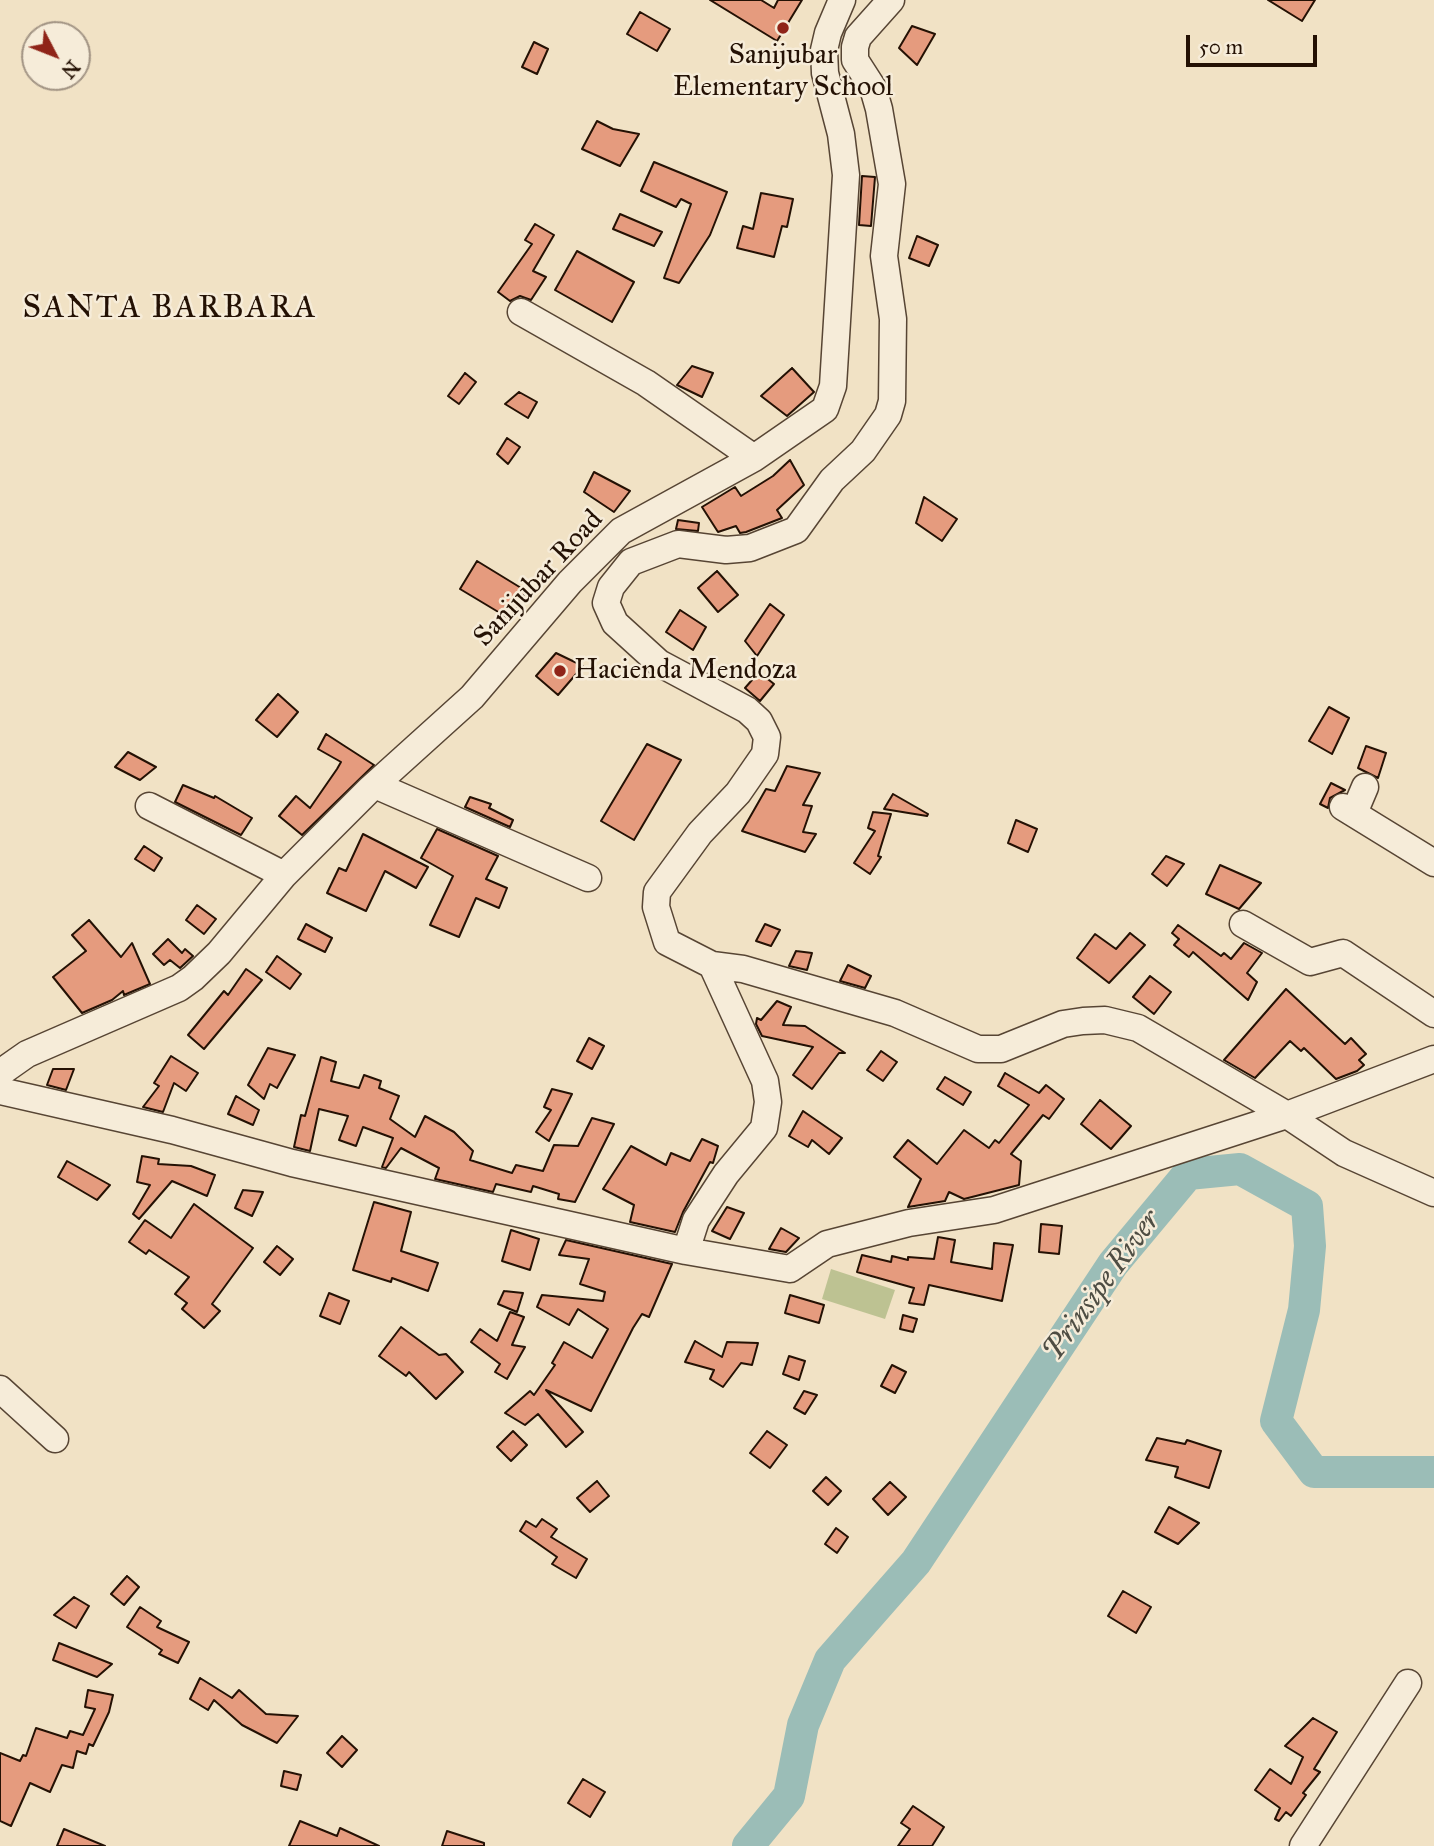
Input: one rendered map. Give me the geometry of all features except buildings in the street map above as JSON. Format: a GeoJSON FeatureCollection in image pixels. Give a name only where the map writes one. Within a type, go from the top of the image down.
{"type":"FeatureCollection","features":[{"type":"Feature","properties":{"kind":"street","name":"Sanijubar Road"},"geometry":{"type":"LineString","coordinates":[[0,1073],[27,1054],[179,988],[193,978],[219,953],[284,875],[375,785],[472,697],[570,582],[621,531],[754,458],[825,410],[833,386],[846,175],[841,134],[825,73],[824,50],[842,0]]}},
{"type":"Feature","properties":{"kind":"street"},"geometry":{"type":"LineString","coordinates":[[891,0],[858,37],[855,47],[855,60],[873,88],[879,109],[892,184],[884,256],[893,319],[892,401],[888,415],[863,452],[832,480],[796,530],[750,548],[726,550],[678,544],[631,562],[611,587],[606,603],[615,623],[659,663],[747,710],[759,721],[767,737],[765,754],[738,793],[700,833],[657,892],[656,907],[667,942],[712,965],[743,969],[895,1013],[978,1049],[1001,1049],[1063,1024],[1083,1021],[1105,1020],[1138,1028],[1287,1115],[1344,1153],[1434,1193]]}},
{"type":"Feature","properties":{"kind":"street"},"geometry":{"type":"LineString","coordinates":[[521,312],[646,383],[754,458]]}},
{"type":"Feature","properties":{"kind":"street"},"geometry":{"type":"LineString","coordinates":[[375,785],[588,878]]}},
{"type":"Feature","properties":{"kind":"street"},"geometry":{"type":"LineString","coordinates":[[1365,787],[1349,810],[1434,863]]}},
{"type":"Feature","properties":{"kind":"street"},"geometry":{"type":"LineString","coordinates":[[149,806],[284,875]]}},
{"type":"Feature","properties":{"kind":"street"},"geometry":{"type":"LineString","coordinates":[[1242,924],[1310,962],[1343,953],[1434,1014]]}},
{"type":"Feature","properties":{"kind":"street"},"geometry":{"type":"LineString","coordinates":[[686,1251],[696,1220],[726,1174],[764,1128],[768,1102],[765,1081],[712,965]]}},
{"type":"Feature","properties":{"kind":"street"},"geometry":{"type":"LineString","coordinates":[[0,1091],[172,1130],[292,1163],[686,1251],[790,1269],[827,1244],[909,1223],[994,1210],[1287,1115],[1434,1059]]}},
{"type":"Feature","properties":{"kind":"street"},"geometry":{"type":"LineString","coordinates":[[0,1389],[55,1439]]}},
{"type":"Feature","properties":{"kind":"street"},"geometry":{"type":"LineString","coordinates":[[1303,1846],[1408,1683]]}},
{"type":"Feature","properties":{"kind":"green space"},"geometry":{"type":"Polygon","coordinates":[[[831,1269],[895,1290],[885,1319],[822,1299],[831,1269]]]}},
{"type":"Feature","properties":{"kind":"waterway","name":"Prinsipe River"},"geometry":{"type":"LineString","coordinates":[[748,1846],[789,1796],[803,1725],[830,1660],[916,1562],[1113,1264],[1188,1174],[1240,1169],[1307,1206],[1310,1246],[1304,1310],[1276,1421],[1314,1472],[1434,1472]]}},
{"type":"Feature","properties":{"kind":"place","name":"Sanijubar Elementary School"},"geometry":{"type":"Point","coordinates":[783,28]}},
{"type":"Feature","properties":{"kind":"place","name":"Hacienda Mendoza"},"geometry":{"type":"Point","coordinates":[560,671]}},
{"type":"Feature","properties":{"kind":"district","name":"SANTA BARBARA"},"geometry":{"type":"Point","coordinates":[170,309]}}]}
